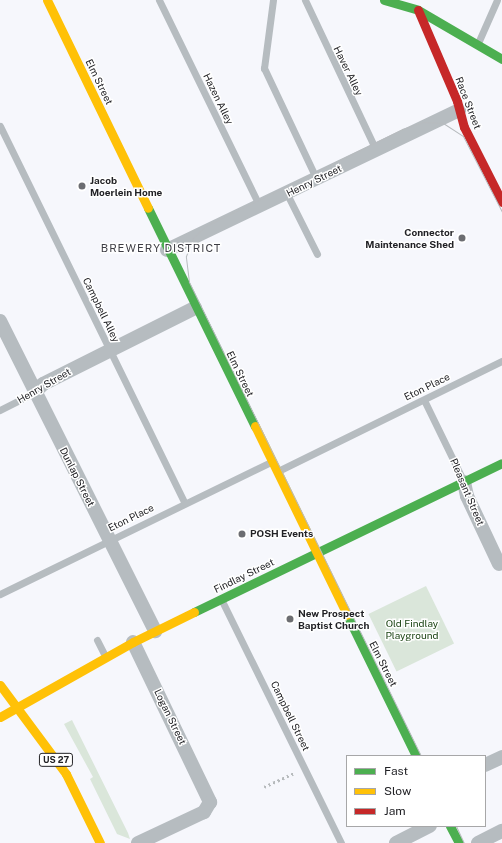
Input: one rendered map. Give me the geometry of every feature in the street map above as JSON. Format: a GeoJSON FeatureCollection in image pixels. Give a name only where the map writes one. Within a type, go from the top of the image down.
{"type":"FeatureCollection","features":[{"type":"Feature","properties":{"kind":"street","name":"Elm Street"},"geometry":{"type":"LineString","coordinates":[[47,0],[315,554],[416,755]]}},
{"type":"Feature","properties":{"kind":"street"},"geometry":{"type":"LineString","coordinates":[[384,0],[420,5],[477,45],[502,59]]}},
{"type":"Feature","properties":{"kind":"street","name":"Race Street"},"geometry":{"type":"LineString","coordinates":[[420,5],[464,127],[502,202]]}},
{"type":"Feature","properties":{"kind":"street","name":"Henry Street"},"geometry":{"type":"LineString","coordinates":[[167,250],[317,180],[459,110]]}},
{"type":"Feature","properties":{"kind":"street","name":"Henry Street"},"geometry":{"type":"LineString","coordinates":[[35,392],[43,384],[195,308]]}},
{"type":"Feature","properties":{"kind":"street","name":"Dunlap Street"},"geometry":{"type":"LineString","coordinates":[[0,321],[155,631]]}},
{"type":"Feature","properties":{"kind":"street","name":"Findlay Street"},"geometry":{"type":"LineString","coordinates":[[0,717],[133,642],[502,464]]}},
{"type":"Feature","properties":{"kind":"street","name":"Pleasant Street"},"geometry":{"type":"LineString","coordinates":[[464,482],[467,496],[499,564]]}},
{"type":"Feature","properties":{"kind":"street","name":"Logan Street"},"geometry":{"type":"LineString","coordinates":[[133,642],[207,791],[210,802],[204,812],[138,843]]}},
{"type":"Feature","properties":{"kind":"street","name":"US 27"},"geometry":{"type":"LineString","coordinates":[[0,685],[18,706],[66,774],[100,843]]}},
{"type":"Feature","properties":{"kind":"street"},"geometry":{"type":"LineString","coordinates":[[486,764],[502,756]]}},
{"type":"Feature","properties":{"kind":"street"},"geometry":{"type":"LineString","coordinates":[[396,843],[428,827]]}},
{"type":"Feature","properties":{"kind":"street"},"geometry":{"type":"LineString","coordinates":[[451,827],[459,843]]}},
{"type":"Feature","properties":{"kind":"street"},"geometry":{"type":"LineString","coordinates":[[478,843],[502,832]]}},
{"type":"Feature","properties":{"kind":"lane","name":"Hazen Alley"},"geometry":{"type":"LineString","coordinates":[[159,0],[260,207]]}},
{"type":"Feature","properties":{"kind":"lane"},"geometry":{"type":"LineString","coordinates":[[273,0],[264,68],[317,180]]}},
{"type":"Feature","properties":{"kind":"lane","name":"Haver Alley"},"geometry":{"type":"LineString","coordinates":[[305,0],[376,150]]}},
{"type":"Feature","properties":{"kind":"lane"},"geometry":{"type":"LineString","coordinates":[[477,45],[497,0]]}},
{"type":"Feature","properties":{"kind":"lane","name":"Campbell Alley"},"geometry":{"type":"LineString","coordinates":[[0,126],[185,503]]}},
{"type":"Feature","properties":{"kind":"lane"},"geometry":{"type":"LineString","coordinates":[[287,194],[318,254]]}},
{"type":"Feature","properties":{"kind":"lane","name":"Eton Place"},"geometry":{"type":"LineString","coordinates":[[275,472],[502,361]]}},
{"type":"Feature","properties":{"kind":"lane","name":"Henry Street"},"geometry":{"type":"LineString","coordinates":[[0,410],[35,392]]}},
{"type":"Feature","properties":{"kind":"lane","name":"Pleasant Street"},"geometry":{"type":"LineString","coordinates":[[424,400],[464,482]]}},
{"type":"Feature","properties":{"kind":"lane","name":"Eton Place"},"geometry":{"type":"LineString","coordinates":[[0,594],[271,462]]}},
{"type":"Feature","properties":{"kind":"lane","name":"Campbell Street"},"geometry":{"type":"LineString","coordinates":[[221,599],[341,843]]}},
{"type":"Feature","properties":{"kind":"lane"},"geometry":{"type":"LineString","coordinates":[[97,640],[105,657]]}},
{"type":"Feature","properties":{"kind":"path"},"geometry":{"type":"LineString","coordinates":[[264,787],[304,768]]}},
{"type":"Feature","properties":{"kind":"green space","name":"Old Findlay Playground"},"geometry":{"type":"Polygon","coordinates":[[[426,586],[454,644],[397,672],[368,614],[426,586]]]}},
{"type":"Feature","properties":{"kind":"green space"},"geometry":{"type":"Polygon","coordinates":[[[72,720],[130,839],[117,834],[90,779],[93,777],[64,724],[72,720]]]}},
{"type":"Feature","properties":{"kind":"tram line"},"geometry":{"type":"LineString","coordinates":[[421,755],[189,282],[186,256],[193,238],[206,226],[402,129],[424,122],[443,123],[463,136],[502,212]]}},
{"type":"Feature","properties":{"kind":"tram line"},"geometry":{"type":"LineString","coordinates":[[456,827],[464,843]]}},
{"type":"Feature","properties":{"kind":"traffic: fast"},"geometry":{"type":"LineString","coordinates":[[384,0],[418,10],[502,59]]}},
{"type":"Feature","properties":{"kind":"traffic: fast"},"geometry":{"type":"LineString","coordinates":[[148,208],[255,426]]}},
{"type":"Feature","properties":{"kind":"traffic: fast"},"geometry":{"type":"LineString","coordinates":[[194,612],[502,463]]}},
{"type":"Feature","properties":{"kind":"traffic: fast"},"geometry":{"type":"LineString","coordinates":[[347,615],[416,755]]}},
{"type":"Feature","properties":{"kind":"traffic: fast"},"geometry":{"type":"LineString","coordinates":[[451,827],[459,843]]}},
{"type":"Feature","properties":{"kind":"traffic: slow"},"geometry":{"type":"LineString","coordinates":[[47,0],[148,208]]}},
{"type":"Feature","properties":{"kind":"traffic: slow"},"geometry":{"type":"LineString","coordinates":[[255,426],[347,615]]}},
{"type":"Feature","properties":{"kind":"traffic: slow"},"geometry":{"type":"LineString","coordinates":[[0,717],[133,642],[194,612]]}},
{"type":"Feature","properties":{"kind":"traffic: slow"},"geometry":{"type":"LineString","coordinates":[[0,685],[66,774],[100,843]]}},
{"type":"Feature","properties":{"kind":"traffic: jam"},"geometry":{"type":"LineString","coordinates":[[418,10],[457,101],[464,127],[502,202]]}},
{"type":"Feature","properties":{"kind":"place","name":"Jacob Moerlein Home"},"geometry":{"type":"Point","coordinates":[82,186]}},
{"type":"Feature","properties":{"kind":"place","name":"Connector Maintenance Shed"},"geometry":{"type":"Point","coordinates":[462,238]}},
{"type":"Feature","properties":{"kind":"place","name":"POSH Events"},"geometry":{"type":"Point","coordinates":[242,534]}},
{"type":"Feature","properties":{"kind":"place","name":"New Prospect Baptist Church"},"geometry":{"type":"Point","coordinates":[290,619]}},
{"type":"Feature","properties":{"kind":"district","name":"BREWERY DISTRICT"},"geometry":{"type":"Point","coordinates":[161,248]}}]}
